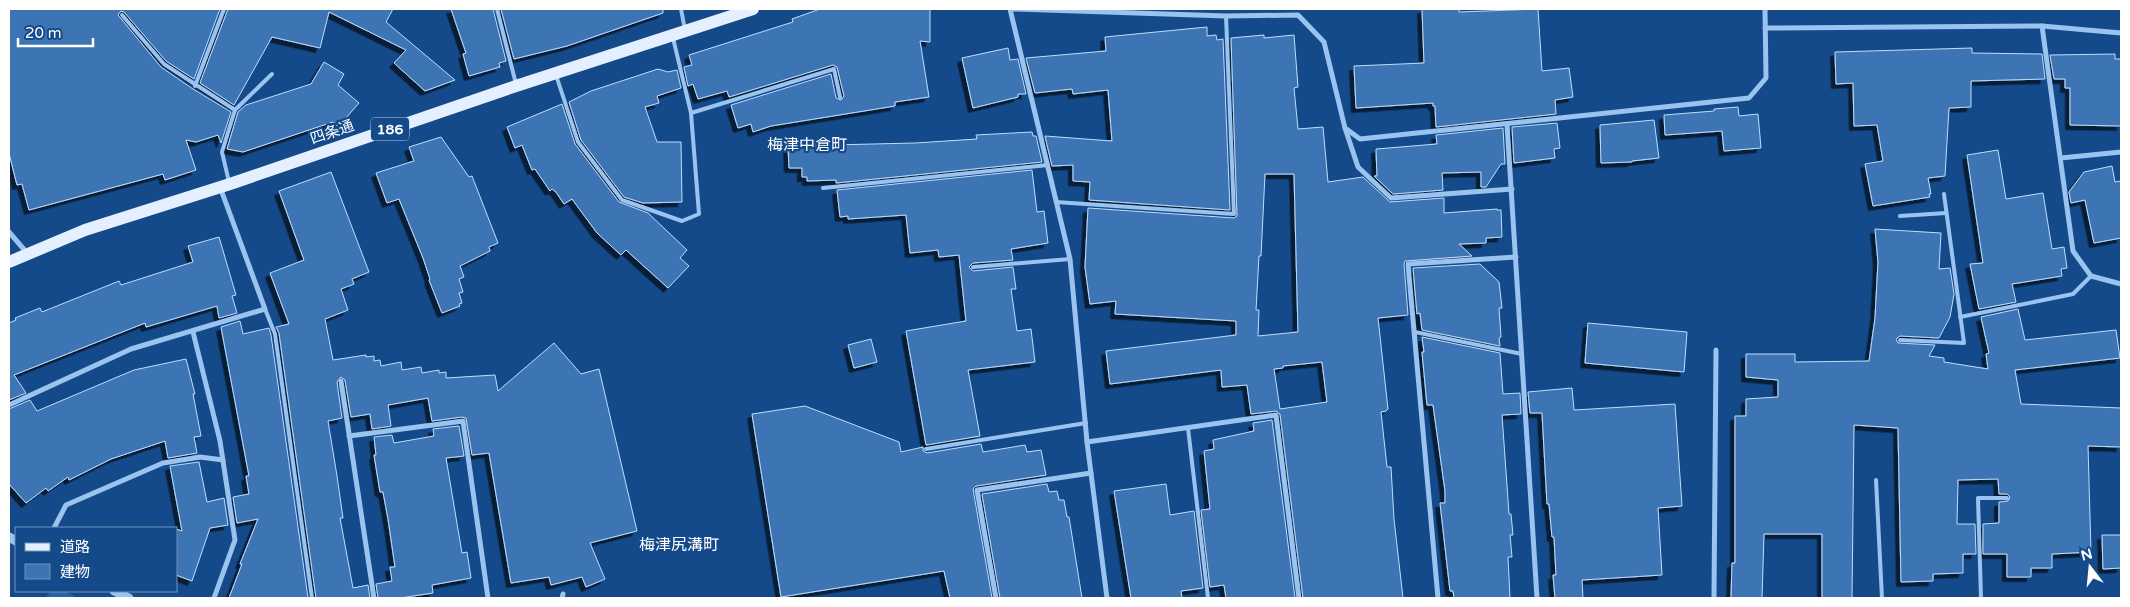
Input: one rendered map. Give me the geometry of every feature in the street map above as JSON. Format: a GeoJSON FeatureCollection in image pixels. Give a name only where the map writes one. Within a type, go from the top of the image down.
{"type":"FeatureCollection","features":[{"type":"Feature","properties":{"kind":"main road","name":"四条通"},"geometry":{"type":"LineString","coordinates":[[9,262],[85,230],[225,186],[516,86],[753,9]]}},
{"type":"Feature","properties":{"kind":"street"},"geometry":{"type":"LineString","coordinates":[[1107,598],[1087,442],[1070,259],[1012,9],[1226,16],[1298,15],[1324,42],[1345,128],[1358,167],[1391,198],[1512,189]]}},
{"type":"Feature","properties":{"kind":"street"},"geometry":{"type":"LineString","coordinates":[[1345,128],[1360,139],[1749,98],[1766,78],[1765,9]]}},
{"type":"Feature","properties":{"kind":"street"},"geometry":{"type":"LineString","coordinates":[[1765,28],[2042,26],[2121,33]]}},
{"type":"Feature","properties":{"kind":"street"},"geometry":{"type":"LineString","coordinates":[[2042,26],[2074,251],[2091,276],[2121,284]]}},
{"type":"Feature","properties":{"kind":"street"},"geometry":{"type":"LineString","coordinates":[[1508,124],[1536,598]]}},
{"type":"Feature","properties":{"kind":"street"},"geometry":{"type":"LineString","coordinates":[[2061,158],[2121,152]]}},
{"type":"Feature","properties":{"kind":"street"},"geometry":{"type":"LineString","coordinates":[[9,405],[131,349],[265,309],[225,186]]}},
{"type":"Feature","properties":{"kind":"street"},"geometry":{"type":"LineString","coordinates":[[9,232],[28,253]]}},
{"type":"Feature","properties":{"kind":"street"},"geometry":{"type":"LineString","coordinates":[[1438,598],[1408,264],[1516,257]]}},
{"type":"Feature","properties":{"kind":"street"},"geometry":{"type":"LineString","coordinates":[[192,332],[220,441],[235,540],[214,598]]}},
{"type":"Feature","properties":{"kind":"street"},"geometry":{"type":"LineString","coordinates":[[1714,598],[1716,350]]}},
{"type":"Feature","properties":{"kind":"street"},"geometry":{"type":"LineString","coordinates":[[340,382],[374,598]]}},
{"type":"Feature","properties":{"kind":"street"},"geometry":{"type":"LineString","coordinates":[[1087,442],[1276,415],[1299,598]]}},
{"type":"Feature","properties":{"kind":"street"},"geometry":{"type":"LineString","coordinates":[[349,436],[463,421],[488,598]]}},
{"type":"Feature","properties":{"kind":"street"},"geometry":{"type":"LineString","coordinates":[[55,527],[66,505],[163,462],[200,457],[223,460]]}},
{"type":"Feature","properties":{"kind":"street"},"geometry":{"type":"LineString","coordinates":[[996,598],[977,490],[1091,473]]}},
{"type":"Feature","properties":{"kind":"street"},"geometry":{"type":"LineString","coordinates":[[116,592],[129,598]]}},
{"type":"Feature","properties":{"kind":"lane"},"geometry":{"type":"LineString","coordinates":[[195,86],[224,9]]}},
{"type":"Feature","properties":{"kind":"lane"},"geometry":{"type":"LineString","coordinates":[[497,9],[516,86]]}},
{"type":"Feature","properties":{"kind":"lane"},"geometry":{"type":"LineString","coordinates":[[681,9],[685,32]]}},
{"type":"Feature","properties":{"kind":"lane"},"geometry":{"type":"LineString","coordinates":[[1298,15],[1300,9]]}},
{"type":"Feature","properties":{"kind":"lane"},"geometry":{"type":"LineString","coordinates":[[122,15],[164,64],[195,86],[235,110]]}},
{"type":"Feature","properties":{"kind":"lane"},"geometry":{"type":"LineString","coordinates":[[1056,202],[1234,214],[1226,16]]}},
{"type":"Feature","properties":{"kind":"lane"},"geometry":{"type":"LineString","coordinates":[[555,73],[578,142],[622,200],[682,221],[699,214],[691,113],[673,36]]}},
{"type":"Feature","properties":{"kind":"lane"},"geometry":{"type":"LineString","coordinates":[[691,113],[834,69],[840,97]]}},
{"type":"Feature","properties":{"kind":"lane"},"geometry":{"type":"LineString","coordinates":[[225,186],[222,152],[235,110],[272,74]]}},
{"type":"Feature","properties":{"kind":"lane"},"geometry":{"type":"LineString","coordinates":[[823,188],[1048,165]]}},
{"type":"Feature","properties":{"kind":"lane"},"geometry":{"type":"LineString","coordinates":[[1900,340],[1964,343],[1944,194]]}},
{"type":"Feature","properties":{"kind":"lane"},"geometry":{"type":"LineString","coordinates":[[1900,216],[1946,213]]}},
{"type":"Feature","properties":{"kind":"lane"},"geometry":{"type":"LineString","coordinates":[[972,266],[1070,259]]}},
{"type":"Feature","properties":{"kind":"lane"},"geometry":{"type":"LineString","coordinates":[[1960,317],[2073,294],[2091,276]]}},
{"type":"Feature","properties":{"kind":"lane"},"geometry":{"type":"LineString","coordinates":[[265,309],[275,334],[312,598]]}},
{"type":"Feature","properties":{"kind":"lane"},"geometry":{"type":"LineString","coordinates":[[1415,332],[1522,354]]}},
{"type":"Feature","properties":{"kind":"lane"},"geometry":{"type":"LineString","coordinates":[[926,449],[1086,423]]}},
{"type":"Feature","properties":{"kind":"lane"},"geometry":{"type":"LineString","coordinates":[[1188,428],[1208,598]]}},
{"type":"Feature","properties":{"kind":"lane"},"geometry":{"type":"LineString","coordinates":[[1876,480],[1882,598]]}},
{"type":"Feature","properties":{"kind":"lane"},"geometry":{"type":"LineString","coordinates":[[1981,598],[1978,498],[2007,498]]}},
{"type":"Feature","properties":{"kind":"shaded area"},"geometry":{"type":"Polygon","coordinates":[[[49,592],[66,592],[78,598],[46,598],[49,592]]]}},
{"type":"Feature","properties":{"kind":"building"},"geometry":{"type":"Polygon","coordinates":[[[9,9],[220,9],[194,79],[166,61],[124,12],[121,11],[118,15],[161,67],[231,112],[221,143],[218,135],[196,142],[186,140],[196,170],[165,180],[163,174],[29,210],[22,184],[17,185],[9,153],[9,9]]]}},
{"type":"Feature","properties":{"kind":"building"},"geometry":{"type":"Polygon","coordinates":[[[228,9],[393,9],[386,22],[455,80],[425,91],[394,63],[406,50],[329,12],[320,48],[272,37],[234,105],[200,83],[228,9]]]}},
{"type":"Feature","properties":{"kind":"building"},"geometry":{"type":"Polygon","coordinates":[[[451,9],[493,9],[506,61],[499,63],[500,67],[469,76],[463,54],[466,53],[451,9]]]}},
{"type":"Feature","properties":{"kind":"building"},"geometry":{"type":"Polygon","coordinates":[[[501,9],[663,9],[663,13],[567,46],[514,59],[501,9]]]}},
{"type":"Feature","properties":{"kind":"building"},"geometry":{"type":"Polygon","coordinates":[[[820,9],[930,9],[930,42],[920,41],[929,97],[895,102],[895,106],[771,126],[753,132],[751,124],[738,128],[731,105],[831,74],[836,98],[841,100],[844,96],[837,67],[833,65],[729,97],[727,91],[698,99],[693,84],[688,86],[684,67],[692,65],[689,55],[793,22],[792,19],[820,9]]]}},
{"type":"Feature","properties":{"kind":"building"},"geometry":{"type":"Polygon","coordinates":[[[1422,9],[1459,9],[1459,12],[1538,9],[1542,71],[1569,68],[1573,97],[1555,100],[1556,114],[1436,127],[1435,106],[1433,106],[1433,103],[1356,108],[1354,66],[1424,63],[1422,9]]]}},
{"type":"Feature","properties":{"kind":"building"},"geometry":{"type":"Polygon","coordinates":[[[1207,27],[1207,36],[1216,35],[1217,40],[1223,39],[1230,210],[1089,200],[1090,182],[1073,181],[1073,165],[1052,166],[1045,136],[1112,141],[1108,90],[1073,94],[1072,89],[1035,93],[1026,58],[1106,51],[1105,37],[1207,27]]]}},
{"type":"Feature","properties":{"kind":"building"},"geometry":{"type":"Polygon","coordinates":[[[1264,35],[1264,38],[1294,35],[1298,87],[1294,88],[1298,129],[1323,127],[1328,182],[1363,177],[1390,202],[1444,198],[1444,213],[1501,210],[1502,237],[1486,238],[1486,243],[1459,244],[1472,256],[1405,261],[1408,315],[1378,318],[1388,409],[1381,412],[1387,467],[1391,467],[1394,519],[1403,598],[1303,598],[1280,414],[1276,411],[1251,414],[1247,385],[1222,387],[1221,370],[1110,384],[1106,351],[1236,335],[1236,321],[1115,314],[1116,301],[1090,304],[1085,267],[1088,208],[1234,218],[1237,216],[1231,38],[1264,35]],[[1265,174],[1256,310],[1259,310],[1258,336],[1298,332],[1294,174],[1265,174]],[[1322,362],[1283,366],[1283,368],[1274,369],[1280,409],[1327,402],[1322,362]]]}},
{"type":"Feature","properties":{"kind":"building"},"geometry":{"type":"Polygon","coordinates":[[[1008,48],[1010,60],[1018,59],[1026,94],[1018,94],[1018,97],[973,108],[962,58],[1008,48]]]}},
{"type":"Feature","properties":{"kind":"building"},"geometry":{"type":"Polygon","coordinates":[[[1972,48],[1972,53],[2042,54],[2045,79],[1971,81],[1971,107],[1949,108],[1945,176],[1928,178],[1930,197],[1873,206],[1865,164],[1883,161],[1877,125],[1854,126],[1853,83],[1836,84],[1835,52],[1972,48]]]}},
{"type":"Feature","properties":{"kind":"building"},"geometry":{"type":"Polygon","coordinates":[[[2115,54],[2115,59],[2121,59],[2121,126],[2070,125],[2070,88],[2065,88],[2065,79],[2054,79],[2050,55],[2115,54]]]}},
{"type":"Feature","properties":{"kind":"building"},"geometry":{"type":"Polygon","coordinates":[[[324,62],[344,74],[338,85],[359,103],[338,127],[333,122],[243,152],[227,149],[238,112],[246,105],[311,84],[324,62]]]}},
{"type":"Feature","properties":{"kind":"building"},"geometry":{"type":"Polygon","coordinates":[[[658,69],[668,72],[677,70],[681,88],[657,96],[659,103],[645,107],[657,142],[681,142],[682,202],[643,203],[624,197],[581,140],[569,102],[591,91],[658,69]]]}},
{"type":"Feature","properties":{"kind":"building"},"geometry":{"type":"Polygon","coordinates":[[[562,104],[575,144],[619,202],[648,213],[687,250],[680,258],[689,266],[668,288],[626,250],[621,255],[597,233],[572,199],[564,204],[556,192],[552,189],[550,191],[535,169],[532,170],[522,145],[515,148],[507,127],[562,104]]]}},
{"type":"Feature","properties":{"kind":"building"},"geometry":{"type":"Polygon","coordinates":[[[1738,107],[1739,116],[1758,114],[1761,148],[1724,151],[1722,131],[1665,135],[1664,115],[1738,107]]]}},
{"type":"Feature","properties":{"kind":"building"},"geometry":{"type":"Polygon","coordinates":[[[1654,120],[1659,158],[1632,162],[1601,163],[1600,125],[1654,120]]]}},
{"type":"Feature","properties":{"kind":"building"},"geometry":{"type":"Polygon","coordinates":[[[1557,123],[1560,148],[1554,149],[1555,158],[1514,163],[1512,127],[1557,123]]]}},
{"type":"Feature","properties":{"kind":"building"},"geometry":{"type":"Polygon","coordinates":[[[1503,128],[1505,164],[1501,164],[1486,187],[1481,187],[1481,172],[1442,173],[1443,190],[1393,194],[1374,176],[1377,176],[1376,149],[1437,144],[1436,135],[1503,128]]]}},
{"type":"Feature","properties":{"kind":"building"},"geometry":{"type":"Polygon","coordinates":[[[1032,132],[1033,136],[1036,136],[1042,162],[836,183],[836,180],[807,181],[807,177],[802,177],[802,168],[789,168],[788,146],[915,143],[977,139],[976,135],[1032,132]]]}},
{"type":"Feature","properties":{"kind":"building"},"geometry":{"type":"Polygon","coordinates":[[[441,137],[469,177],[472,176],[498,243],[489,247],[490,251],[460,266],[464,277],[459,279],[463,292],[459,293],[462,303],[459,304],[460,306],[442,313],[429,280],[423,258],[399,199],[387,203],[376,173],[414,161],[409,147],[441,137]]]}},
{"type":"Feature","properties":{"kind":"building"},"geometry":{"type":"Polygon","coordinates":[[[1998,150],[2006,199],[2043,193],[2052,249],[2064,247],[2067,268],[2061,269],[2062,276],[2012,284],[2016,302],[1979,309],[1970,264],[1983,263],[1967,155],[1998,150]]]}},
{"type":"Feature","properties":{"kind":"building"},"geometry":{"type":"Polygon","coordinates":[[[2112,166],[2115,182],[2121,181],[2121,238],[2094,243],[2085,200],[2071,203],[2069,192],[2084,172],[2112,166]]]}},
{"type":"Feature","properties":{"kind":"building"},"geometry":{"type":"Polygon","coordinates":[[[1032,170],[1037,212],[1044,211],[1048,243],[1011,249],[1013,260],[973,263],[969,267],[973,271],[1013,267],[1016,289],[1011,289],[1017,331],[1031,329],[1035,362],[968,370],[980,436],[926,445],[906,331],[966,321],[959,255],[939,257],[938,250],[910,253],[906,215],[848,219],[848,216],[840,217],[837,190],[1032,170]]]}},
{"type":"Feature","properties":{"kind":"building"},"geometry":{"type":"Polygon","coordinates":[[[331,172],[369,272],[352,279],[354,284],[341,289],[348,310],[325,319],[333,360],[366,355],[366,357],[374,356],[374,361],[380,360],[381,366],[401,362],[402,370],[421,367],[422,373],[439,370],[439,373],[446,372],[446,378],[495,375],[498,391],[554,343],[581,374],[599,369],[637,531],[590,543],[605,579],[586,587],[582,577],[551,585],[549,577],[511,583],[489,453],[472,455],[466,418],[432,421],[428,398],[388,405],[391,426],[372,429],[370,414],[351,417],[345,380],[341,377],[337,382],[342,418],[328,421],[343,518],[340,518],[353,588],[368,585],[370,598],[316,598],[279,333],[276,327],[289,324],[270,273],[304,260],[279,191],[331,172]]]}},
{"type":"Feature","properties":{"kind":"building"},"geometry":{"type":"Polygon","coordinates":[[[1875,229],[1941,233],[1939,269],[1950,268],[1954,294],[1950,317],[1939,338],[1900,336],[1896,339],[1898,343],[1935,345],[1929,356],[1944,358],[1944,362],[1988,369],[1986,354],[1989,353],[1981,317],[2018,309],[2025,340],[2116,330],[2120,358],[2015,370],[2021,404],[2121,408],[2121,447],[2088,446],[2091,552],[2052,554],[2052,568],[2031,568],[2031,577],[2007,577],[2007,554],[1983,554],[1983,524],[1999,523],[1999,502],[2008,501],[2010,497],[2007,494],[1999,494],[1998,479],[1958,480],[1957,524],[1975,524],[1976,554],[1963,554],[1963,573],[1933,574],[1933,581],[1901,582],[1898,428],[1854,425],[1852,598],[1822,598],[1822,534],[1764,534],[1762,598],[1731,598],[1732,563],[1735,563],[1735,416],[1746,416],[1746,399],[1778,397],[1778,380],[1746,377],[1746,354],[1795,354],[1795,362],[1869,361],[1875,318],[1878,262],[1875,229]]]}},
{"type":"Feature","properties":{"kind":"building"},"geometry":{"type":"Polygon","coordinates":[[[219,237],[236,295],[232,296],[237,313],[219,318],[217,306],[146,327],[145,323],[14,375],[26,393],[9,400],[9,323],[16,320],[15,318],[40,308],[42,312],[119,281],[121,285],[193,262],[188,246],[219,237]]]}},
{"type":"Feature","properties":{"kind":"building"},"geometry":{"type":"Polygon","coordinates":[[[1480,264],[1499,282],[1502,308],[1499,308],[1500,346],[1422,330],[1420,313],[1417,314],[1413,268],[1480,264]]]}},
{"type":"Feature","properties":{"kind":"building"},"geometry":{"type":"Polygon","coordinates":[[[240,321],[243,334],[269,328],[271,335],[308,598],[229,598],[258,519],[237,523],[233,497],[249,494],[246,476],[249,476],[221,327],[240,321]]]}},
{"type":"Feature","properties":{"kind":"building"},"geometry":{"type":"Polygon","coordinates":[[[1588,323],[1687,332],[1684,372],[1585,363],[1588,323]]]}},
{"type":"Feature","properties":{"kind":"building"},"geometry":{"type":"Polygon","coordinates":[[[1422,337],[1500,353],[1503,394],[1520,393],[1521,414],[1502,415],[1509,514],[1511,514],[1513,535],[1510,535],[1512,557],[1508,557],[1510,598],[1454,598],[1453,591],[1450,591],[1440,503],[1445,503],[1445,491],[1433,405],[1427,405],[1422,337]]]}},
{"type":"Feature","properties":{"kind":"building"},"geometry":{"type":"Polygon","coordinates":[[[871,339],[877,362],[854,368],[848,345],[871,339]]]}},
{"type":"Feature","properties":{"kind":"building"},"geometry":{"type":"Polygon","coordinates":[[[186,359],[195,394],[193,394],[201,436],[194,437],[197,453],[168,458],[165,441],[111,459],[69,480],[68,477],[48,491],[46,488],[26,503],[9,484],[9,409],[30,400],[37,411],[134,370],[186,359]]]}},
{"type":"Feature","properties":{"kind":"building"},"geometry":{"type":"Polygon","coordinates":[[[1572,388],[1574,410],[1675,404],[1682,506],[1658,508],[1662,575],[1582,580],[1583,598],[1555,598],[1553,575],[1556,575],[1554,537],[1552,537],[1549,504],[1547,504],[1542,413],[1530,413],[1528,392],[1572,388]]]}},
{"type":"Feature","properties":{"kind":"building"},"geometry":{"type":"Polygon","coordinates":[[[805,406],[899,442],[901,452],[923,447],[923,451],[927,453],[981,444],[983,452],[1025,445],[1027,452],[1041,450],[1046,475],[976,486],[973,489],[992,598],[950,598],[944,571],[781,597],[752,414],[805,406]]]}},
{"type":"Feature","properties":{"kind":"building"},"geometry":{"type":"Polygon","coordinates":[[[1272,420],[1295,598],[1226,598],[1224,585],[1210,587],[1201,510],[1210,509],[1204,451],[1214,449],[1213,440],[1254,431],[1253,423],[1272,420]]]}},
{"type":"Feature","properties":{"kind":"building"},"geometry":{"type":"Polygon","coordinates":[[[459,426],[464,456],[446,458],[462,553],[467,552],[471,578],[432,585],[433,593],[400,598],[378,598],[376,584],[392,581],[390,567],[395,567],[383,492],[380,492],[374,455],[376,455],[374,437],[392,435],[394,443],[434,436],[433,429],[459,426]]]}},
{"type":"Feature","properties":{"kind":"building"},"geometry":{"type":"Polygon","coordinates":[[[199,462],[207,502],[224,498],[228,525],[210,528],[192,581],[178,576],[178,530],[182,531],[170,466],[199,462]]]}},
{"type":"Feature","properties":{"kind":"building"},"geometry":{"type":"Polygon","coordinates":[[[1047,484],[1049,492],[1057,491],[1059,500],[1064,500],[1067,517],[1069,517],[1082,598],[1000,598],[982,494],[1047,484]]]}},
{"type":"Feature","properties":{"kind":"building"},"geometry":{"type":"Polygon","coordinates":[[[1166,484],[1170,515],[1194,511],[1203,588],[1181,591],[1182,598],[1131,598],[1114,491],[1166,484]]]}},
{"type":"Feature","properties":{"kind":"building"},"geometry":{"type":"Polygon","coordinates":[[[2102,535],[2121,535],[2121,568],[2103,569],[2102,535]]]}},
{"type":"Feature","properties":{"kind":"district","name":"梅津中倉町"},"geometry":{"type":"Point","coordinates":[807,145]}},
{"type":"Feature","properties":{"kind":"district","name":"梅津尻溝町"},"geometry":{"type":"Point","coordinates":[679,545]}}]}
